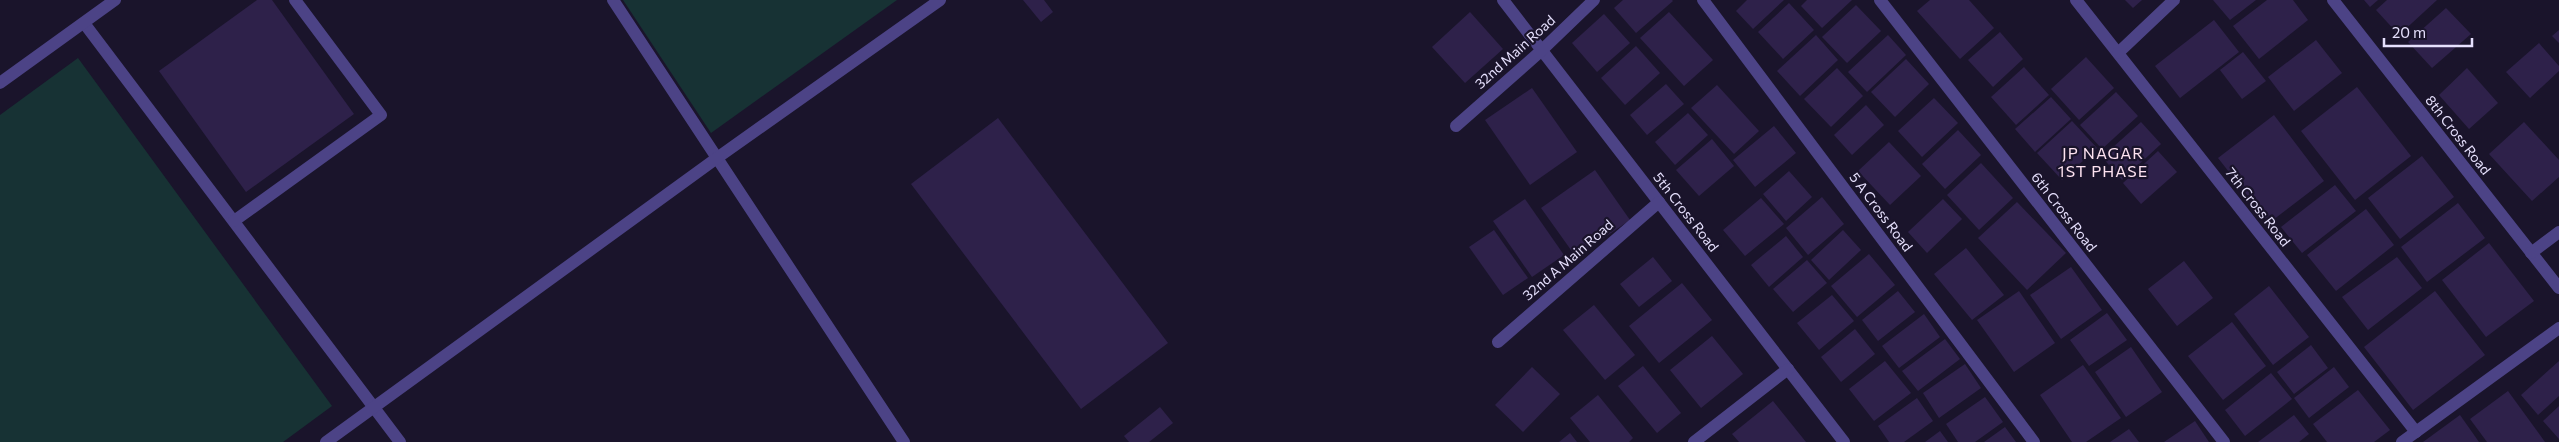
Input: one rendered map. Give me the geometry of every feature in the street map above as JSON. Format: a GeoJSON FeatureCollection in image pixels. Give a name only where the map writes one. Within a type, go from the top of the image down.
{"type":"FeatureCollection","features":[{"type":"Feature","properties":{"kind":"street"},"geometry":{"type":"LineString","coordinates":[[0,83],[115,0]]}},
{"type":"Feature","properties":{"kind":"street"},"geometry":{"type":"LineString","coordinates":[[234,221],[381,114],[295,0]]}},
{"type":"Feature","properties":{"kind":"street"},"geometry":{"type":"LineString","coordinates":[[613,0],[904,442]]}},
{"type":"Feature","properties":{"kind":"street"},"geometry":{"type":"LineString","coordinates":[[326,442],[717,158],[940,0]]}},
{"type":"Feature","properties":{"kind":"street","name":"5th Cross Road"},"geometry":{"type":"LineString","coordinates":[[1503,0],[1844,442]]}},
{"type":"Feature","properties":{"kind":"street","name":"32nd Main Road"},"geometry":{"type":"LineString","coordinates":[[1456,126],[1542,50],[1594,0]]}},
{"type":"Feature","properties":{"kind":"street","name":"5 A Cross Road"},"geometry":{"type":"LineString","coordinates":[[1703,0],[2034,442]]}},
{"type":"Feature","properties":{"kind":"street","name":"6th Cross Road"},"geometry":{"type":"LineString","coordinates":[[1880,0],[2224,442]]}},
{"type":"Feature","properties":{"kind":"street","name":"7th Cross Road"},"geometry":{"type":"LineString","coordinates":[[2076,0],[2416,432]]}},
{"type":"Feature","properties":{"kind":"street"},"geometry":{"type":"LineString","coordinates":[[2118,54],[2174,0]]}},
{"type":"Feature","properties":{"kind":"street","name":"8th Cross Road"},"geometry":{"type":"LineString","coordinates":[[2333,0],[2559,288]]}},
{"type":"Feature","properties":{"kind":"street"},"geometry":{"type":"LineString","coordinates":[[84,23],[373,409],[400,442]]}},
{"type":"Feature","properties":{"kind":"street","name":"32nd A Main Road"},"geometry":{"type":"LineString","coordinates":[[1498,342],[1659,202]]}},
{"type":"Feature","properties":{"kind":"street"},"geometry":{"type":"LineString","coordinates":[[2531,252],[2559,232]]}},
{"type":"Feature","properties":{"kind":"street"},"geometry":{"type":"LineString","coordinates":[[2402,442],[2559,328]]}},
{"type":"Feature","properties":{"kind":"street"},"geometry":{"type":"LineString","coordinates":[[1694,442],[1788,368]]}},
{"type":"Feature","properties":{"kind":"green space"},"geometry":{"type":"Polygon","coordinates":[[[623,0],[897,0],[711,133],[623,0]]]}},
{"type":"Feature","properties":{"kind":"green space"},"geometry":{"type":"Polygon","coordinates":[[[78,58],[332,406],[283,442],[0,442],[0,115],[78,58]]]}},
{"type":"Feature","properties":{"kind":"building"},"geometry":{"type":"Polygon","coordinates":[[[257,0],[272,0],[354,114],[246,192],[159,71],[257,0]]]}},
{"type":"Feature","properties":{"kind":"building"},"geometry":{"type":"Polygon","coordinates":[[[1023,0],[1044,0],[1053,12],[1041,22],[1023,0]]]}},
{"type":"Feature","properties":{"kind":"building"},"geometry":{"type":"Polygon","coordinates":[[[1623,0],[1673,1],[1636,33],[1614,8],[1623,0]]]}},
{"type":"Feature","properties":{"kind":"building"},"geometry":{"type":"Polygon","coordinates":[[[1747,0],[1784,0],[1753,29],[1736,11],[1747,0]]]}},
{"type":"Feature","properties":{"kind":"building"},"geometry":{"type":"Polygon","coordinates":[[[1807,0],[1852,0],[1822,28],[1801,6],[1807,0]]]}},
{"type":"Feature","properties":{"kind":"building"},"geometry":{"type":"Polygon","coordinates":[[[1930,0],[1969,0],[1994,28],[1960,59],[1917,11],[1930,0]]]}},
{"type":"Feature","properties":{"kind":"building"},"geometry":{"type":"Polygon","coordinates":[[[2125,0],[2142,0],[2133,8],[2125,0]]]}},
{"type":"Feature","properties":{"kind":"building"},"geometry":{"type":"Polygon","coordinates":[[[2213,0],[2256,0],[2230,20],[2213,0]]]}},
{"type":"Feature","properties":{"kind":"building"},"geometry":{"type":"Polygon","coordinates":[[[2267,0],[2293,0],[2308,20],[2259,59],[2233,26],[2267,0]]]}},
{"type":"Feature","properties":{"kind":"building"},"geometry":{"type":"Polygon","coordinates":[[[2364,0],[2378,0],[2370,7],[2364,0]]]}},
{"type":"Feature","properties":{"kind":"building"},"geometry":{"type":"Polygon","coordinates":[[[2387,0],[2437,0],[2399,35],[2376,10],[2387,0]]]}},
{"type":"Feature","properties":{"kind":"building"},"geometry":{"type":"Polygon","coordinates":[[[1789,3],[1814,30],[1783,59],[1758,32],[1789,3]]]}},
{"type":"Feature","properties":{"kind":"building"},"geometry":{"type":"Polygon","coordinates":[[[1856,5],[1881,31],[1847,63],[1822,37],[1856,5]]]}},
{"type":"Feature","properties":{"kind":"building"},"geometry":{"type":"Polygon","coordinates":[[[2446,8],[2471,34],[2432,68],[2408,42],[2446,8]]]}},
{"type":"Feature","properties":{"kind":"building"},"geometry":{"type":"Polygon","coordinates":[[[1470,12],[1503,49],[1465,83],[1432,47],[1470,12]]]}},
{"type":"Feature","properties":{"kind":"building"},"geometry":{"type":"Polygon","coordinates":[[[1669,12],[1713,60],[1684,86],[1640,38],[1669,12]]]}},
{"type":"Feature","properties":{"kind":"building"},"geometry":{"type":"Polygon","coordinates":[[[1604,14],[1630,43],[1597,72],[1572,43],[1604,14]]]}},
{"type":"Feature","properties":{"kind":"building"},"geometry":{"type":"Polygon","coordinates":[[[2214,20],[2239,52],[2180,98],[2155,66],[2214,20]]]}},
{"type":"Feature","properties":{"kind":"building"},"geometry":{"type":"Polygon","coordinates":[[[2559,30],[2559,43],[2552,36],[2559,30]]]}},
{"type":"Feature","properties":{"kind":"building"},"geometry":{"type":"Polygon","coordinates":[[[2000,32],[2023,59],[1993,87],[1968,60],[2000,32]]]}},
{"type":"Feature","properties":{"kind":"building"},"geometry":{"type":"Polygon","coordinates":[[[1816,35],[1838,60],[1800,96],[1777,71],[1816,35]]]}},
{"type":"Feature","properties":{"kind":"building"},"geometry":{"type":"Polygon","coordinates":[[[1888,35],[1906,55],[1867,92],[1848,72],[1888,35]]]}},
{"type":"Feature","properties":{"kind":"building"},"geometry":{"type":"Polygon","coordinates":[[[2316,40],[2342,73],[2294,111],[2268,77],[2316,40]]]}},
{"type":"Feature","properties":{"kind":"building"},"geometry":{"type":"Polygon","coordinates":[[[2539,43],[2559,66],[2559,71],[2530,98],[2506,72],[2539,43]]]}},
{"type":"Feature","properties":{"kind":"building"},"geometry":{"type":"Polygon","coordinates":[[[1636,46],[1660,73],[1625,105],[1601,78],[1636,46]]]}},
{"type":"Feature","properties":{"kind":"building"},"geometry":{"type":"Polygon","coordinates":[[[2243,52],[2266,81],[2242,99],[2220,70],[2243,52]]]}},
{"type":"Feature","properties":{"kind":"building"},"geometry":{"type":"Polygon","coordinates":[[[2086,57],[2114,88],[2079,120],[2051,89],[2086,57]]]}},
{"type":"Feature","properties":{"kind":"building"},"geometry":{"type":"Polygon","coordinates":[[[1906,59],[1929,84],[1895,117],[1871,92],[1906,59]]]}},
{"type":"Feature","properties":{"kind":"building"},"geometry":{"type":"Polygon","coordinates":[[[2024,67],[2049,95],[2016,125],[1991,97],[2024,67]]]}},
{"type":"Feature","properties":{"kind":"building"},"geometry":{"type":"Polygon","coordinates":[[[1837,68],[1863,96],[1831,127],[1804,99],[1837,68]]]}},
{"type":"Feature","properties":{"kind":"building"},"geometry":{"type":"Polygon","coordinates":[[[2467,68],[2498,103],[2469,129],[2439,95],[2467,68]]]}},
{"type":"Feature","properties":{"kind":"building"},"geometry":{"type":"Polygon","coordinates":[[[1666,84],[1684,104],[1647,135],[1630,115],[1666,84]]]}},
{"type":"Feature","properties":{"kind":"building"},"geometry":{"type":"Polygon","coordinates":[[[1717,85],[1759,131],[1734,154],[1691,108],[1717,85]]]}},
{"type":"Feature","properties":{"kind":"building"},"geometry":{"type":"Polygon","coordinates":[[[2357,87],[2411,156],[2355,200],[2301,131],[2357,87]]]}},
{"type":"Feature","properties":{"kind":"building"},"geometry":{"type":"Polygon","coordinates":[[[1532,88],[1577,152],[1530,185],[1485,120],[1532,88]]]}},
{"type":"Feature","properties":{"kind":"building"},"geometry":{"type":"Polygon","coordinates":[[[2116,92],[2138,116],[2102,149],[2080,125],[2116,92]]]}},
{"type":"Feature","properties":{"kind":"building"},"geometry":{"type":"Polygon","coordinates":[[[2051,97],[2071,119],[2035,152],[2015,129],[2051,97]]]}},
{"type":"Feature","properties":{"kind":"building"},"geometry":{"type":"Polygon","coordinates":[[[1934,98],[1958,123],[1922,157],[1898,131],[1934,98]]]}},
{"type":"Feature","properties":{"kind":"building"},"geometry":{"type":"Polygon","coordinates":[[[1866,105],[1884,125],[1852,155],[1834,135],[1866,105]]]}},
{"type":"Feature","properties":{"kind":"building"},"geometry":{"type":"Polygon","coordinates":[[[1688,113],[1708,135],[1675,165],[1655,142],[1688,113]]]}},
{"type":"Feature","properties":{"kind":"building"},"geometry":{"type":"Polygon","coordinates":[[[2274,115],[2324,181],[2269,223],[2218,158],[2274,115]]]}},
{"type":"Feature","properties":{"kind":"building"},"geometry":{"type":"Polygon","coordinates":[[[998,118],[1168,343],[1081,409],[911,184],[998,118]]]}},
{"type":"Feature","properties":{"kind":"building"},"geometry":{"type":"Polygon","coordinates":[[[2072,121],[2097,148],[2062,180],[2037,153],[2072,121]]]}},
{"type":"Feature","properties":{"kind":"building"},"geometry":{"type":"Polygon","coordinates":[[[2141,122],[2161,144],[2122,180],[2102,157],[2141,122]]]}},
{"type":"Feature","properties":{"kind":"building"},"geometry":{"type":"Polygon","coordinates":[[[2524,122],[2559,160],[2559,177],[2532,201],[2489,154],[2524,122]]]}},
{"type":"Feature","properties":{"kind":"building"},"geometry":{"type":"Polygon","coordinates":[[[1774,126],[1796,153],[1755,187],[1733,160],[1774,126]]]}},
{"type":"Feature","properties":{"kind":"building"},"geometry":{"type":"Polygon","coordinates":[[[1958,130],[1981,155],[1945,189],[1922,164],[1958,130]]]}},
{"type":"Feature","properties":{"kind":"building"},"geometry":{"type":"Polygon","coordinates":[[[1712,139],[1734,166],[1699,196],[1676,170],[1712,139]]]}},
{"type":"Feature","properties":{"kind":"building"},"geometry":{"type":"Polygon","coordinates":[[[1889,142],[1921,176],[1890,205],[1858,171],[1889,142]]]}},
{"type":"Feature","properties":{"kind":"building"},"geometry":{"type":"Polygon","coordinates":[[[2158,151],[2177,172],[2141,204],[2123,183],[2158,151]]]}},
{"type":"Feature","properties":{"kind":"building"},"geometry":{"type":"Polygon","coordinates":[[[2422,156],[2454,197],[2400,239],[2368,198],[2422,156]]]}},
{"type":"Feature","properties":{"kind":"building"},"geometry":{"type":"Polygon","coordinates":[[[1981,163],[2013,198],[1979,230],[1947,195],[1981,163]]]}},
{"type":"Feature","properties":{"kind":"building"},"geometry":{"type":"Polygon","coordinates":[[[1595,170],[1630,220],[1576,257],[1541,208],[1595,170]]]}},
{"type":"Feature","properties":{"kind":"building"},"geometry":{"type":"Polygon","coordinates":[[[1789,171],[1812,197],[1786,221],[1763,194],[1789,171]]]}},
{"type":"Feature","properties":{"kind":"building"},"geometry":{"type":"Polygon","coordinates":[[[2335,185],[2356,211],[2302,253],[2281,227],[2335,185]]]}},
{"type":"Feature","properties":{"kind":"building"},"geometry":{"type":"Polygon","coordinates":[[[1822,197],[1844,224],[1808,255],[1786,228],[1822,197]]]}},
{"type":"Feature","properties":{"kind":"building"},"geometry":{"type":"Polygon","coordinates":[[[1761,198],[1784,224],[1745,256],[1723,230],[1761,198]]]}},
{"type":"Feature","properties":{"kind":"building"},"geometry":{"type":"Polygon","coordinates":[[[1525,199],[1564,255],[1532,277],[1493,221],[1525,199]]]}},
{"type":"Feature","properties":{"kind":"building"},"geometry":{"type":"Polygon","coordinates":[[[1943,199],[1962,219],[1927,253],[1908,232],[1943,199]]]}},
{"type":"Feature","properties":{"kind":"building"},"geometry":{"type":"Polygon","coordinates":[[[2017,202],[2066,253],[2027,290],[1978,238],[2017,202]]]}},
{"type":"Feature","properties":{"kind":"building"},"geometry":{"type":"Polygon","coordinates":[[[2458,203],[2485,238],[2427,282],[2401,247],[2458,203]]]}},
{"type":"Feature","properties":{"kind":"building"},"geometry":{"type":"Polygon","coordinates":[[[2366,209],[2394,245],[2336,291],[2307,255],[2366,209]]]}},
{"type":"Feature","properties":{"kind":"building"},"geometry":{"type":"Polygon","coordinates":[[[1494,230],[1528,278],[1503,295],[1469,247],[1494,230]]]}},
{"type":"Feature","properties":{"kind":"building"},"geometry":{"type":"Polygon","coordinates":[[[1843,230],[1861,250],[1829,280],[1811,260],[1843,230]]]}},
{"type":"Feature","properties":{"kind":"building"},"geometry":{"type":"Polygon","coordinates":[[[1786,236],[1803,257],[1769,287],[1751,265],[1786,236]]]}},
{"type":"Feature","properties":{"kind":"building"},"geometry":{"type":"Polygon","coordinates":[[[2489,243],[2534,301],[2486,337],[2442,280],[2489,243]]]}},
{"type":"Feature","properties":{"kind":"building"},"geometry":{"type":"Polygon","coordinates":[[[1966,248],[2004,295],[1972,320],[1934,274],[1966,248]]]}},
{"type":"Feature","properties":{"kind":"building"},"geometry":{"type":"Polygon","coordinates":[[[1869,254],[1895,285],[1857,317],[1831,286],[1869,254]]]}},
{"type":"Feature","properties":{"kind":"building"},"geometry":{"type":"Polygon","coordinates":[[[1653,257],[1672,281],[1639,307],[1620,284],[1653,257]]]}},
{"type":"Feature","properties":{"kind":"building"},"geometry":{"type":"Polygon","coordinates":[[[2397,257],[2422,288],[2368,330],[2342,297],[2397,257]]]}},
{"type":"Feature","properties":{"kind":"building"},"geometry":{"type":"Polygon","coordinates":[[[1807,260],[1827,283],[1793,312],[1773,289],[1807,260]]]}},
{"type":"Feature","properties":{"kind":"building"},"geometry":{"type":"Polygon","coordinates":[[[2184,261],[2213,298],[2177,326],[2148,289],[2184,261]]]}},
{"type":"Feature","properties":{"kind":"building"},"geometry":{"type":"Polygon","coordinates":[[[2071,267],[2102,310],[2061,339],[2030,295],[2071,267]]]}},
{"type":"Feature","properties":{"kind":"building"},"geometry":{"type":"Polygon","coordinates":[[[1682,283],[1712,320],[1659,363],[1629,326],[1682,283]]]}},
{"type":"Feature","properties":{"kind":"building"},"geometry":{"type":"Polygon","coordinates":[[[2269,286],[2309,337],[2273,365],[2234,314],[2269,286]]]}},
{"type":"Feature","properties":{"kind":"building"},"geometry":{"type":"Polygon","coordinates":[[[1898,291],[1915,312],[1878,341],[1862,320],[1898,291]]]}},
{"type":"Feature","properties":{"kind":"building"},"geometry":{"type":"Polygon","coordinates":[[[2019,291],[2055,343],[2014,372],[1977,320],[2019,291]]]}},
{"type":"Feature","properties":{"kind":"building"},"geometry":{"type":"Polygon","coordinates":[[[2435,291],[2485,355],[2413,410],[2364,347],[2435,291]]]}},
{"type":"Feature","properties":{"kind":"building"},"geometry":{"type":"Polygon","coordinates":[[[1832,295],[1854,321],[1819,350],[1797,323],[1832,295]]]}},
{"type":"Feature","properties":{"kind":"building"},"geometry":{"type":"Polygon","coordinates":[[[1594,305],[1635,355],[1605,380],[1563,330],[1594,305]]]}},
{"type":"Feature","properties":{"kind":"building"},"geometry":{"type":"Polygon","coordinates":[[[2107,313],[2127,340],[2089,366],[2070,340],[2107,313]]]}},
{"type":"Feature","properties":{"kind":"building"},"geometry":{"type":"Polygon","coordinates":[[[1924,314],[1940,337],[1899,368],[1882,346],[1924,314]]]}},
{"type":"Feature","properties":{"kind":"building"},"geometry":{"type":"Polygon","coordinates":[[[2232,322],[2266,366],[2223,400],[2188,356],[2232,322]]]}},
{"type":"Feature","properties":{"kind":"building"},"geometry":{"type":"Polygon","coordinates":[[[1855,329],[1875,354],[1841,382],[1821,357],[1855,329]]]}},
{"type":"Feature","properties":{"kind":"building"},"geometry":{"type":"Polygon","coordinates":[[[1712,336],[1743,374],[1701,408],[1670,370],[1712,336]]]}},
{"type":"Feature","properties":{"kind":"building"},"geometry":{"type":"Polygon","coordinates":[[[1945,339],[1960,359],[1918,391],[1902,371],[1945,339]]]}},
{"type":"Feature","properties":{"kind":"building"},"geometry":{"type":"Polygon","coordinates":[[[2311,345],[2328,368],[2294,394],[2277,372],[2311,345]]]}},
{"type":"Feature","properties":{"kind":"building"},"geometry":{"type":"Polygon","coordinates":[[[2131,347],[2162,392],[2126,417],[2095,372],[2131,347]]]}},
{"type":"Feature","properties":{"kind":"building"},"geometry":{"type":"Polygon","coordinates":[[[1885,361],[1911,393],[1874,421],[1849,389],[1885,361]]]}},
{"type":"Feature","properties":{"kind":"building"},"geometry":{"type":"Polygon","coordinates":[[[2559,361],[2559,396],[2538,415],[2521,395],[2559,361]]]}},
{"type":"Feature","properties":{"kind":"building"},"geometry":{"type":"Polygon","coordinates":[[[1965,364],[1981,388],[1939,418],[1923,393],[1965,364]]]}},
{"type":"Feature","properties":{"kind":"building"},"geometry":{"type":"Polygon","coordinates":[[[2083,365],[2121,418],[2086,442],[2072,442],[2040,395],[2083,365]]]}},
{"type":"Feature","properties":{"kind":"building"},"geometry":{"type":"Polygon","coordinates":[[[1643,366],[1681,413],[1657,433],[1618,386],[1643,366]]]}},
{"type":"Feature","properties":{"kind":"building"},"geometry":{"type":"Polygon","coordinates":[[[1532,367],[1560,394],[1523,432],[1495,405],[1532,367]]]}},
{"type":"Feature","properties":{"kind":"building"},"geometry":{"type":"Polygon","coordinates":[[[2334,367],[2349,387],[2309,418],[2294,398],[2334,367]]]}},
{"type":"Feature","properties":{"kind":"building"},"geometry":{"type":"Polygon","coordinates":[[[2271,373],[2292,399],[2245,436],[2225,410],[2271,373]]]}},
{"type":"Feature","properties":{"kind":"building"},"geometry":{"type":"Polygon","coordinates":[[[2358,390],[2390,430],[2374,442],[2327,442],[2313,424],[2358,390]]]}},
{"type":"Feature","properties":{"kind":"building"},"geometry":{"type":"Polygon","coordinates":[[[2508,391],[2545,442],[2487,442],[2470,419],[2508,391]]]}},
{"type":"Feature","properties":{"kind":"building"},"geometry":{"type":"Polygon","coordinates":[[[1598,395],[1633,438],[1629,442],[1590,442],[1570,418],[1598,395]]]}},
{"type":"Feature","properties":{"kind":"building"},"geometry":{"type":"Polygon","coordinates":[[[1985,397],[2003,422],[1975,442],[1958,442],[1946,424],[1985,397]]]}},
{"type":"Feature","properties":{"kind":"building"},"geometry":{"type":"Polygon","coordinates":[[[1917,398],[1933,421],[1904,442],[1889,442],[1878,426],[1917,398]]]}},
{"type":"Feature","properties":{"kind":"building"},"geometry":{"type":"Polygon","coordinates":[[[1773,401],[1806,442],[1739,442],[1732,434],[1773,401]]]}},
{"type":"Feature","properties":{"kind":"building"},"geometry":{"type":"Polygon","coordinates":[[[2559,406],[2559,439],[2543,421],[2559,406]]]}},
{"type":"Feature","properties":{"kind":"building"},"geometry":{"type":"Polygon","coordinates":[[[1160,407],[1173,423],[1149,442],[1129,442],[1124,436],[1160,407]]]}},
{"type":"Feature","properties":{"kind":"building"},"geometry":{"type":"Polygon","coordinates":[[[2294,415],[2309,434],[2299,442],[2258,442],[2294,415]]]}},
{"type":"Feature","properties":{"kind":"building"},"geometry":{"type":"Polygon","coordinates":[[[2460,415],[2479,442],[2423,442],[2460,415]]]}},
{"type":"Feature","properties":{"kind":"building"},"geometry":{"type":"Polygon","coordinates":[[[2195,421],[2209,442],[2164,442],[2195,421]]]}},
{"type":"Feature","properties":{"kind":"building"},"geometry":{"type":"Polygon","coordinates":[[[2005,427],[2016,442],[1984,442],[2005,427]]]}},
{"type":"Feature","properties":{"kind":"building"},"geometry":{"type":"Polygon","coordinates":[[[2129,429],[2139,442],[2110,442],[2129,429]]]}},
{"type":"Feature","properties":{"kind":"building"},"geometry":{"type":"Polygon","coordinates":[[[1940,431],[1948,442],[1925,442],[1940,431]]]}},
{"type":"Feature","properties":{"kind":"building"},"geometry":{"type":"Polygon","coordinates":[[[1570,433],[1577,442],[1559,442],[1570,433]]]}},
{"type":"Feature","properties":{"kind":"district","name":"JP NAGAR 1ST PHASE"},"geometry":{"type":"Point","coordinates":[2103,162]}}]}
